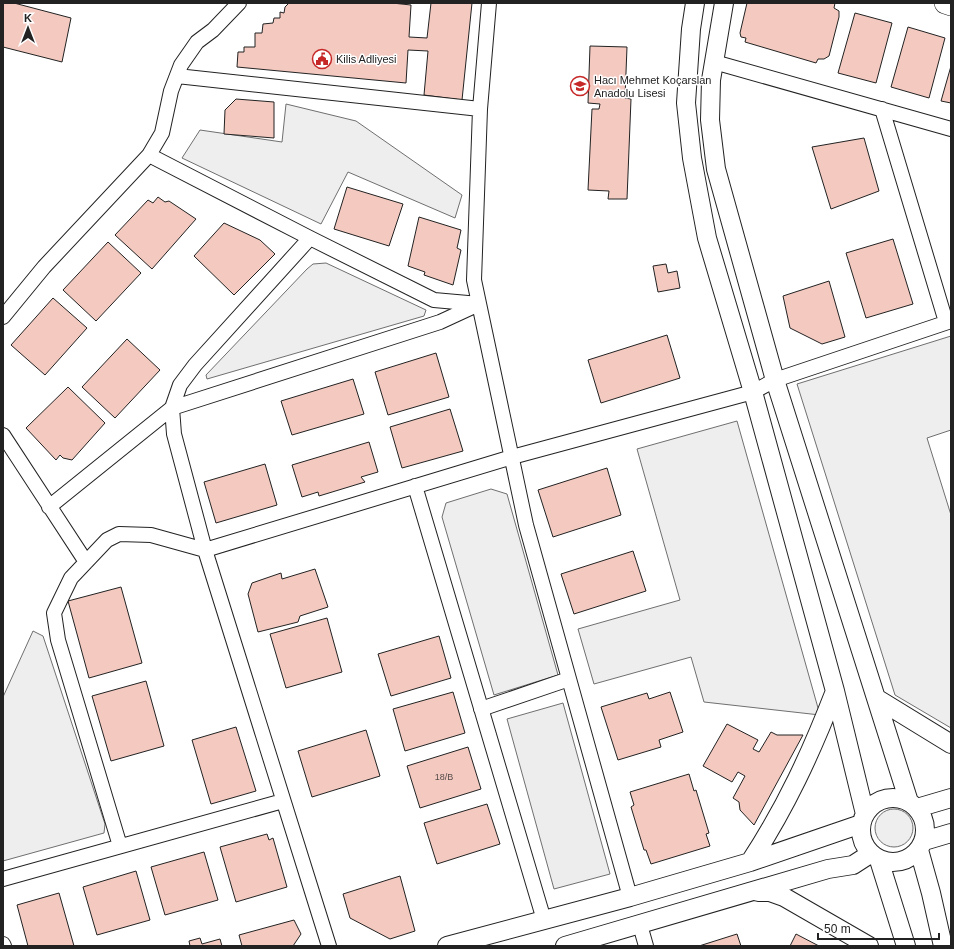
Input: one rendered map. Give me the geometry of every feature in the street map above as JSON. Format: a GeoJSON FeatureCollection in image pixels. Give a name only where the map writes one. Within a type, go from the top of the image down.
{"type":"FeatureCollection","features":[{"type":"Feature","properties":{"kind":"main road"},"geometry":{"type":"LineString","coordinates":[[945,3],[951,5]]}},
{"type":"Feature","properties":{"kind":"street"},"geometry":{"type":"LineString","coordinates":[[3,318],[44,267],[149,155],[162,133],[171,91],[181,65],[197,42],[213,30],[239,3]]}},
{"type":"Feature","properties":{"kind":"street"},"geometry":{"type":"LineString","coordinates":[[489,3],[480,109],[474,280],[526,525],[630,897]]}},
{"type":"Feature","properties":{"kind":"street"},"geometry":{"type":"LineString","coordinates":[[695,3],[691,29],[686,103],[692,158],[707,238],[753,392],[835,691],[863,819],[862,840],[875,857],[906,946]]}},
{"type":"Feature","properties":{"kind":"street"},"geometry":{"type":"LineString","coordinates":[[724,3],[711,80],[710,120],[716,169],[775,380],[876,698],[913,805],[924,820],[926,831],[921,846],[943,946]]}},
{"type":"Feature","properties":{"kind":"street"},"geometry":{"type":"LineString","coordinates":[[714,62],[951,129]]}},
{"type":"Feature","properties":{"kind":"street"},"geometry":{"type":"LineString","coordinates":[[177,76],[480,109]]}},
{"type":"Feature","properties":{"kind":"street"},"geometry":{"type":"LineString","coordinates":[[120,846],[58,640],[54,613],[71,578],[107,540],[119,534],[151,535],[205,550],[512,457],[753,392],[775,380],[948,322],[882,109]]}},
{"type":"Feature","properties":{"kind":"street"},"geometry":{"type":"LineString","coordinates":[[149,155],[434,300],[479,304]]}},
{"type":"Feature","properties":{"kind":"street"},"geometry":{"type":"LineString","coordinates":[[310,238],[196,364],[180,385],[172,408],[174,434],[205,550],[329,946]]}},
{"type":"Feature","properties":{"kind":"street"},"geometry":{"type":"LineString","coordinates":[[49,507],[172,408],[440,322],[479,304]]}},
{"type":"Feature","properties":{"kind":"street"},"geometry":{"type":"LineString","coordinates":[[3,435],[86,562]]}},
{"type":"Feature","properties":{"kind":"street"},"geometry":{"type":"LineString","coordinates":[[415,486],[544,920]]}},
{"type":"Feature","properties":{"kind":"street"},"geometry":{"type":"LineString","coordinates":[[481,709],[569,679]]}},
{"type":"Feature","properties":{"kind":"street"},"geometry":{"type":"LineString","coordinates":[[750,862],[776,823],[815,744],[835,691]]}},
{"type":"Feature","properties":{"kind":"street"},"geometry":{"type":"LineString","coordinates":[[876,698],[951,744]]}},
{"type":"Feature","properties":{"kind":"street"},"geometry":{"type":"LineString","coordinates":[[446,946],[630,897],[750,862],[863,819],[872,805],[881,800],[902,798],[913,805],[951,798]]}},
{"type":"Feature","properties":{"kind":"street"},"geometry":{"type":"LineString","coordinates":[[3,879],[283,801]]}},
{"type":"Feature","properties":{"kind":"street"},"geometry":{"type":"LineString","coordinates":[[564,946],[640,925],[745,893],[828,870],[852,865],[875,857],[890,862],[901,862],[910,858],[921,846],[951,833]]}},
{"type":"Feature","properties":{"kind":"street"},"geometry":{"type":"LineString","coordinates":[[745,893],[770,892],[784,897],[869,946]]}},
{"type":"Feature","properties":{"kind":"street"},"geometry":{"type":"LineString","coordinates":[[640,925],[646,946]]}},
{"type":"Feature","properties":{"kind":"shaded area"},"geometry":{"type":"Polygon","coordinates":[[[286,104],[356,121],[462,195],[455,218],[348,172],[321,224],[182,158],[200,130],[282,142],[286,104]]]}},
{"type":"Feature","properties":{"kind":"shaded area"},"geometry":{"type":"Polygon","coordinates":[[[326,263],[426,310],[424,316],[207,379],[206,375],[307,269],[313,264],[326,263]]]}},
{"type":"Feature","properties":{"kind":"shaded area"},"geometry":{"type":"Polygon","coordinates":[[[951,336],[951,430],[927,438],[951,515],[951,728],[895,695],[797,384],[951,336]]]}},
{"type":"Feature","properties":{"kind":"shaded area"},"geometry":{"type":"Polygon","coordinates":[[[737,421],[820,715],[704,702],[691,657],[594,684],[578,629],[680,600],[637,449],[737,421]]]}},
{"type":"Feature","properties":{"kind":"shaded area"},"geometry":{"type":"Polygon","coordinates":[[[491,489],[507,494],[558,675],[494,695],[442,517],[446,503],[491,489]]]}},
{"type":"Feature","properties":{"kind":"shaded area"},"geometry":{"type":"Polygon","coordinates":[[[33,631],[43,636],[105,824],[104,833],[3,861],[3,697],[33,631]]]}},
{"type":"Feature","properties":{"kind":"shaded area"},"geometry":{"type":"Polygon","coordinates":[[[563,703],[610,874],[554,889],[507,719],[563,703]]]}},
{"type":"Feature","properties":{"kind":"shaded area"},"geometry":{"type":"Polygon","coordinates":[[[894,809],[904,812],[910,818],[913,828],[910,838],[904,844],[894,847],[884,844],[878,838],[875,828],[878,818],[884,812],[894,809]]]}},
{"type":"Feature","properties":{"kind":"building"},"geometry":{"type":"Polygon","coordinates":[[[3,3],[14,3],[71,18],[62,62],[3,47],[3,3]]]}},
{"type":"Feature","properties":{"kind":"building","name":"Kilis Adliyesi"},"geometry":{"type":"Polygon","coordinates":[[[289,3],[392,3],[411,5],[409,37],[427,38],[431,3],[472,3],[462,100],[424,95],[428,51],[408,50],[406,83],[237,67],[238,52],[244,52],[244,47],[255,47],[255,33],[262,33],[263,24],[273,23],[274,18],[280,18],[280,12],[284,13],[285,7],[289,3]]]}},
{"type":"Feature","properties":{"kind":"building"},"geometry":{"type":"Polygon","coordinates":[[[747,3],[835,3],[834,8],[839,11],[839,17],[829,56],[824,59],[818,59],[816,63],[745,42],[746,38],[741,37],[740,33],[747,3]]]}},
{"type":"Feature","properties":{"kind":"building"},"geometry":{"type":"Polygon","coordinates":[[[855,13],[892,23],[876,83],[838,73],[855,13]]]}},
{"type":"Feature","properties":{"kind":"building"},"geometry":{"type":"Polygon","coordinates":[[[908,27],[945,38],[929,98],[891,87],[908,27]]]}},
{"type":"Feature","properties":{"kind":"building"},"geometry":{"type":"Polygon","coordinates":[[[590,46],[627,47],[625,98],[631,99],[627,199],[608,199],[609,191],[588,190],[592,109],[599,109],[600,104],[588,103],[590,46]]]}},
{"type":"Feature","properties":{"kind":"building"},"geometry":{"type":"Polygon","coordinates":[[[951,66],[951,103],[941,101],[951,66]]]}},
{"type":"Feature","properties":{"kind":"building"},"geometry":{"type":"Polygon","coordinates":[[[236,99],[274,102],[274,138],[224,134],[225,110],[236,99]]]}},
{"type":"Feature","properties":{"kind":"building"},"geometry":{"type":"Polygon","coordinates":[[[864,138],[879,191],[831,209],[812,147],[864,138]]]}},
{"type":"Feature","properties":{"kind":"building"},"geometry":{"type":"Polygon","coordinates":[[[347,187],[403,204],[389,246],[334,229],[347,187]]]}},
{"type":"Feature","properties":{"kind":"building"},"geometry":{"type":"Polygon","coordinates":[[[158,197],[165,202],[169,201],[196,219],[152,269],[115,235],[148,200],[153,203],[158,197]]]}},
{"type":"Feature","properties":{"kind":"building"},"geometry":{"type":"Polygon","coordinates":[[[419,217],[461,230],[457,248],[461,250],[453,285],[424,275],[425,272],[408,266],[419,217]]]}},
{"type":"Feature","properties":{"kind":"building"},"geometry":{"type":"Polygon","coordinates":[[[224,223],[260,240],[275,254],[234,295],[194,256],[224,223]]]}},
{"type":"Feature","properties":{"kind":"building"},"geometry":{"type":"Polygon","coordinates":[[[893,239],[913,304],[866,318],[846,253],[893,239]]]}},
{"type":"Feature","properties":{"kind":"building"},"geometry":{"type":"Polygon","coordinates":[[[108,242],[141,273],[96,321],[63,290],[108,242]]]}},
{"type":"Feature","properties":{"kind":"building"},"geometry":{"type":"Polygon","coordinates":[[[666,264],[668,273],[677,271],[680,288],[658,292],[653,266],[666,264]]]}},
{"type":"Feature","properties":{"kind":"building"},"geometry":{"type":"Polygon","coordinates":[[[829,281],[845,337],[822,344],[790,328],[783,296],[829,281]]]}},
{"type":"Feature","properties":{"kind":"building"},"geometry":{"type":"Polygon","coordinates":[[[53,298],[87,328],[45,375],[11,345],[53,298]]]}},
{"type":"Feature","properties":{"kind":"building"},"geometry":{"type":"Polygon","coordinates":[[[667,335],[680,378],[601,403],[588,360],[667,335]]]}},
{"type":"Feature","properties":{"kind":"building"},"geometry":{"type":"Polygon","coordinates":[[[127,339],[160,370],[115,418],[82,387],[127,339]]]}},
{"type":"Feature","properties":{"kind":"building"},"geometry":{"type":"Polygon","coordinates":[[[436,353],[449,397],[388,415],[375,372],[436,353]]]}},
{"type":"Feature","properties":{"kind":"building"},"geometry":{"type":"Polygon","coordinates":[[[353,379],[364,414],[292,435],[281,401],[353,379]]]}},
{"type":"Feature","properties":{"kind":"building"},"geometry":{"type":"Polygon","coordinates":[[[68,387],[105,423],[72,460],[63,458],[60,455],[56,460],[26,428],[68,387]]]}},
{"type":"Feature","properties":{"kind":"building"},"geometry":{"type":"Polygon","coordinates":[[[450,409],[463,451],[402,468],[390,427],[450,409]]]}},
{"type":"Feature","properties":{"kind":"building"},"geometry":{"type":"Polygon","coordinates":[[[369,442],[378,472],[361,477],[365,482],[319,496],[318,492],[302,497],[292,465],[369,442]]]}},
{"type":"Feature","properties":{"kind":"building"},"geometry":{"type":"Polygon","coordinates":[[[265,464],[277,505],[216,523],[204,482],[265,464]]]}},
{"type":"Feature","properties":{"kind":"building"},"geometry":{"type":"Polygon","coordinates":[[[607,468],[621,515],[553,537],[538,490],[607,468]]]}},
{"type":"Feature","properties":{"kind":"building"},"geometry":{"type":"Polygon","coordinates":[[[633,551],[646,591],[574,614],[561,574],[633,551]]]}},
{"type":"Feature","properties":{"kind":"building"},"geometry":{"type":"Polygon","coordinates":[[[315,569],[328,607],[300,616],[298,622],[258,632],[248,594],[252,583],[281,573],[282,579],[315,569]]]}},
{"type":"Feature","properties":{"kind":"building"},"geometry":{"type":"Polygon","coordinates":[[[121,587],[142,663],[89,678],[68,601],[121,587]]]}},
{"type":"Feature","properties":{"kind":"building"},"geometry":{"type":"Polygon","coordinates":[[[327,618],[342,672],[286,688],[270,634],[327,618]]]}},
{"type":"Feature","properties":{"kind":"building"},"geometry":{"type":"Polygon","coordinates":[[[439,636],[451,678],[391,696],[378,654],[439,636]]]}},
{"type":"Feature","properties":{"kind":"building"},"geometry":{"type":"Polygon","coordinates":[[[146,681],[164,746],[111,761],[92,696],[146,681]]]}},
{"type":"Feature","properties":{"kind":"building"},"geometry":{"type":"Polygon","coordinates":[[[453,692],[465,733],[405,751],[393,709],[453,692]]]}},
{"type":"Feature","properties":{"kind":"building"},"geometry":{"type":"Polygon","coordinates":[[[670,692],[683,732],[659,740],[661,747],[618,760],[601,707],[647,693],[649,699],[670,692]]]}},
{"type":"Feature","properties":{"kind":"building"},"geometry":{"type":"Polygon","coordinates":[[[727,724],[758,740],[753,749],[759,752],[771,732],[777,735],[803,735],[754,825],[740,810],[739,802],[733,798],[745,776],[738,772],[732,782],[703,766],[727,724]]]}},
{"type":"Feature","properties":{"kind":"building"},"geometry":{"type":"Polygon","coordinates":[[[236,727],[256,791],[211,804],[192,740],[236,727]]]}},
{"type":"Feature","properties":{"kind":"building"},"geometry":{"type":"Polygon","coordinates":[[[366,730],[380,776],[312,797],[298,751],[366,730]]]}},
{"type":"Feature","properties":{"kind":"building"},"geometry":{"type":"Polygon","coordinates":[[[468,747],[481,789],[420,808],[407,766],[468,747]]]}},
{"type":"Feature","properties":{"kind":"building"},"geometry":{"type":"Polygon","coordinates":[[[689,774],[694,791],[696,790],[709,833],[706,834],[710,846],[651,864],[646,850],[644,850],[631,807],[634,805],[630,792],[689,774]]]}},
{"type":"Feature","properties":{"kind":"building"},"geometry":{"type":"Polygon","coordinates":[[[487,804],[500,844],[437,864],[424,823],[487,804]]]}},
{"type":"Feature","properties":{"kind":"building"},"geometry":{"type":"Polygon","coordinates":[[[267,834],[269,840],[273,838],[287,887],[236,902],[220,847],[267,834]]]}},
{"type":"Feature","properties":{"kind":"building"},"geometry":{"type":"Polygon","coordinates":[[[204,852],[218,900],[165,915],[151,867],[204,852]]]}},
{"type":"Feature","properties":{"kind":"building"},"geometry":{"type":"Polygon","coordinates":[[[136,871],[150,920],[97,935],[83,887],[136,871]]]}},
{"type":"Feature","properties":{"kind":"building"},"geometry":{"type":"Polygon","coordinates":[[[400,876],[415,931],[390,939],[350,918],[343,894],[400,876]]]}},
{"type":"Feature","properties":{"kind":"building"},"geometry":{"type":"Polygon","coordinates":[[[59,893],[74,946],[28,946],[17,905],[59,893]]]}},
{"type":"Feature","properties":{"kind":"building"},"geometry":{"type":"Polygon","coordinates":[[[294,920],[301,934],[293,946],[242,946],[239,935],[294,920]]]}},
{"type":"Feature","properties":{"kind":"building"},"geometry":{"type":"Polygon","coordinates":[[[737,934],[741,946],[699,946],[737,934]]]}},
{"type":"Feature","properties":{"kind":"building"},"geometry":{"type":"Polygon","coordinates":[[[796,934],[819,946],[790,946],[796,934]]]}},
{"type":"Feature","properties":{"kind":"building"},"geometry":{"type":"Polygon","coordinates":[[[200,938],[202,944],[220,939],[222,946],[190,946],[189,941],[200,938]]]}},
{"type":"Feature","properties":{"kind":"place","name":"Kilis Adliyesi"},"geometry":{"type":"Point","coordinates":[322,59]}},
{"type":"Feature","properties":{"kind":"place","name":"Hacı Mehmet Koçarslan Anadolu Lisesi"},"geometry":{"type":"Point","coordinates":[580,86]}}]}
